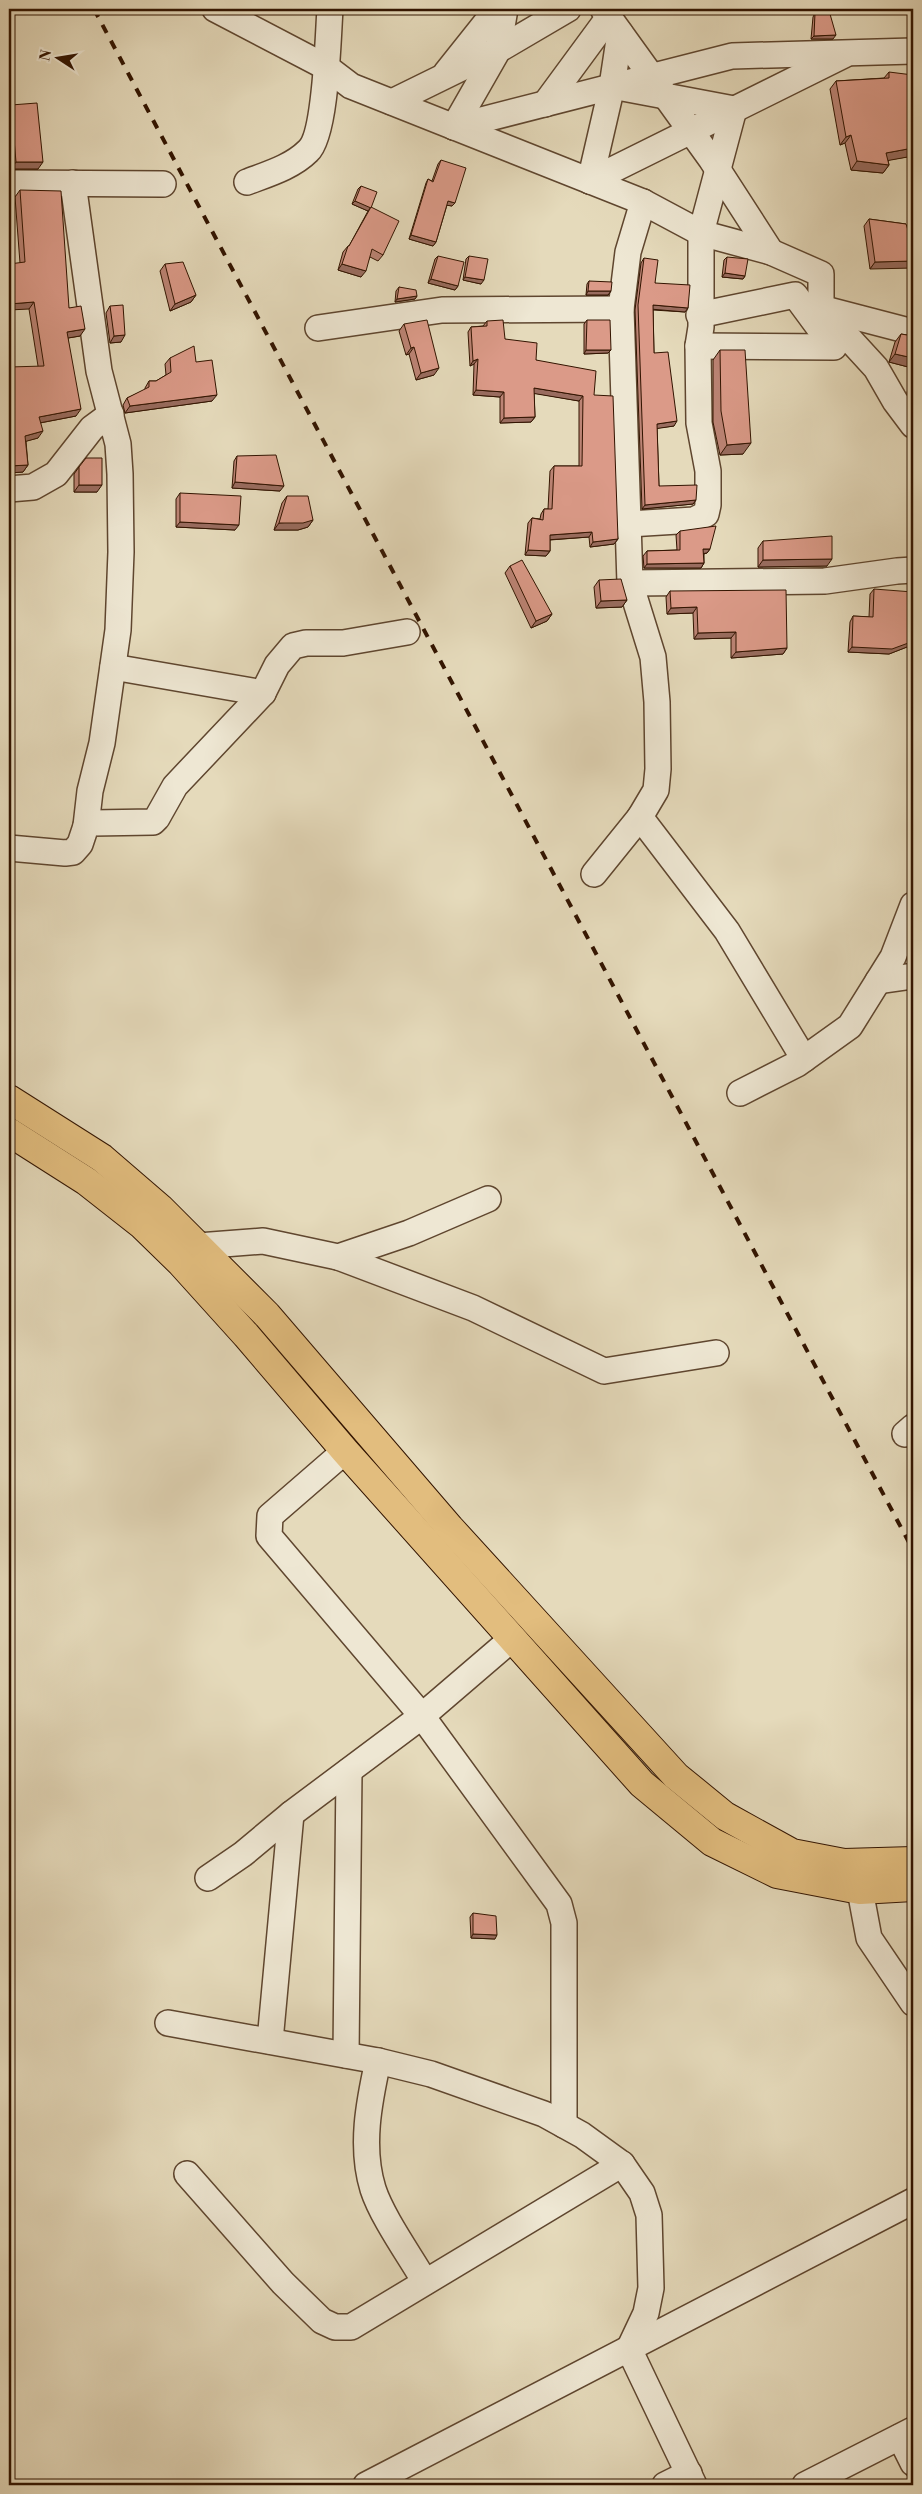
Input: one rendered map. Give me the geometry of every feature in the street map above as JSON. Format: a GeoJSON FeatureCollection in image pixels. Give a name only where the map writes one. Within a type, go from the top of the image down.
{"type":"FeatureCollection","features":[{"type":"Feature","properties":{"kind":"main road"},"geometry":{"type":"LineString","coordinates":[[9,1099],[102,1158],[160,1208],[267,1315],[450,1528],[676,1776],[725,1816],[792,1853],[844,1863],[913,1861]]}},
{"type":"Feature","properties":{"kind":"main road"},"geometry":{"type":"LineString","coordinates":[[9,1132],[86,1181],[142,1225],[181,1263],[246,1335],[345,1451],[642,1784],[712,1842],[777,1874],[860,1890],[913,1887]]}},
{"type":"Feature","properties":{"kind":"street"},"geometry":{"type":"LineString","coordinates":[[215,9],[326,67],[351,86],[643,202],[701,233],[771,252],[821,274],[821,308],[876,368],[895,401],[913,425]]}},
{"type":"Feature","properties":{"kind":"street"},"geometry":{"type":"LineString","coordinates":[[247,182],[284,167],[310,150],[320,125],[330,9]]}},
{"type":"Feature","properties":{"kind":"street"},"geometry":{"type":"LineString","coordinates":[[443,77],[496,9]]}},
{"type":"Feature","properties":{"kind":"street"},"geometry":{"type":"LineString","coordinates":[[454,127],[498,50],[505,9]]}},
{"type":"Feature","properties":{"kind":"street"},"geometry":{"type":"LineString","coordinates":[[392,102],[498,50],[568,9]]}},
{"type":"Feature","properties":{"kind":"street"},"geometry":{"type":"LineString","coordinates":[[611,20],[719,171],[771,252]]}},
{"type":"Feature","properties":{"kind":"street"},"geometry":{"type":"LineString","coordinates":[[590,181],[612,86],[611,20]]}},
{"type":"Feature","properties":{"kind":"street"},"geometry":{"type":"LineString","coordinates":[[545,104],[611,20]]}},
{"type":"Feature","properties":{"kind":"street"},"geometry":{"type":"LineString","coordinates":[[454,127],[732,56],[913,51]]}},
{"type":"Feature","properties":{"kind":"street"},"geometry":{"type":"LineString","coordinates":[[590,181],[851,52]]}},
{"type":"Feature","properties":{"kind":"street"},"geometry":{"type":"LineString","coordinates":[[612,86],[734,110]]}},
{"type":"Feature","properties":{"kind":"street"},"geometry":{"type":"LineString","coordinates":[[629,524],[694,520],[706,514],[708,505],[708,471],[699,423],[698,346],[701,327],[699,315],[701,233],[734,110]]}},
{"type":"Feature","properties":{"kind":"street"},"geometry":{"type":"LineString","coordinates":[[9,183],[162,184]]}},
{"type":"Feature","properties":{"kind":"street"},"geometry":{"type":"LineString","coordinates":[[9,848],[65,853],[73,852],[80,844],[86,826],[118,630],[121,552],[118,444],[98,371],[72,183]]}},
{"type":"Feature","properties":{"kind":"street"},"geometry":{"type":"LineString","coordinates":[[594,874],[640,817],[656,790],[658,769],[657,702],[653,657],[630,583],[621,309],[628,252],[643,202]]}},
{"type":"Feature","properties":{"kind":"street"},"geometry":{"type":"LineString","coordinates":[[698,346],[834,347],[795,295],[699,315]]}},
{"type":"Feature","properties":{"kind":"street"},"geometry":{"type":"LineString","coordinates":[[821,308],[913,332]]}},
{"type":"Feature","properties":{"kind":"street"},"geometry":{"type":"LineString","coordinates":[[318,328],[442,310],[621,309]]}},
{"type":"Feature","properties":{"kind":"street"},"geometry":{"type":"LineString","coordinates":[[9,488],[33,487],[56,474],[92,428],[111,414]]}},
{"type":"Feature","properties":{"kind":"street"},"geometry":{"type":"LineString","coordinates":[[630,583],[825,581],[913,570]]}},
{"type":"Feature","properties":{"kind":"street"},"geometry":{"type":"LineString","coordinates":[[86,826],[101,822],[153,822],[175,786],[263,692],[277,665],[293,646],[306,643],[343,643],[407,632]]}},
{"type":"Feature","properties":{"kind":"street"},"geometry":{"type":"LineString","coordinates":[[113,667],[263,692]]}},
{"type":"Feature","properties":{"kind":"street"},"geometry":{"type":"LineString","coordinates":[[640,817],[727,931],[804,1059]]}},
{"type":"Feature","properties":{"kind":"street"},"geometry":{"type":"LineString","coordinates":[[740,1093],[804,1059],[850,1026],[894,957],[913,905]]}},
{"type":"Feature","properties":{"kind":"street"},"geometry":{"type":"LineString","coordinates":[[878,981],[913,976]]}},
{"type":"Feature","properties":{"kind":"street"},"geometry":{"type":"LineString","coordinates":[[338,1257],[410,1233],[488,1199]]}},
{"type":"Feature","properties":{"kind":"street"},"geometry":{"type":"LineString","coordinates":[[198,1246],[263,1241],[338,1257],[473,1308],[604,1371],[716,1353]]}},
{"type":"Feature","properties":{"kind":"street"},"geometry":{"type":"LineString","coordinates":[[345,1451],[270,1516],[269,1536],[422,1716],[559,1904],[564,1923],[564,2125]]}},
{"type":"Feature","properties":{"kind":"street"},"geometry":{"type":"LineString","coordinates":[[208,1878],[243,1854],[291,1814],[422,1716],[513,1638]]}},
{"type":"Feature","properties":{"kind":"street"},"geometry":{"type":"LineString","coordinates":[[346,2055],[349,1770]]}},
{"type":"Feature","properties":{"kind":"street"},"geometry":{"type":"LineString","coordinates":[[270,2041],[291,1814]]}},
{"type":"Feature","properties":{"kind":"street"},"geometry":{"type":"LineString","coordinates":[[860,1890],[869,1938],[913,2002]]}},
{"type":"Feature","properties":{"kind":"street"},"geometry":{"type":"LineString","coordinates":[[168,2023],[378,2061],[431,2074],[544,2114],[582,2135],[622,2164],[642,2193],[649,2216],[652,2288],[646,2313],[629,2349]]}},
{"type":"Feature","properties":{"kind":"street"},"geometry":{"type":"LineString","coordinates":[[378,2061],[367,2112],[368,2160],[373,2190],[393,2229],[425,2282]]}},
{"type":"Feature","properties":{"kind":"street"},"geometry":{"type":"LineString","coordinates":[[187,2174],[282,2283],[322,2321],[335,2327],[351,2328],[622,2164]]}},
{"type":"Feature","properties":{"kind":"street"},"geometry":{"type":"LineString","coordinates":[[366,2485],[913,2201]]}},
{"type":"Feature","properties":{"kind":"street"},"geometry":{"type":"LineString","coordinates":[[629,2349],[691,2479],[665,2485]]}},
{"type":"Feature","properties":{"kind":"street"},"geometry":{"type":"LineString","coordinates":[[805,2485],[906,2434],[913,2463]]}},
{"type":"Feature","properties":{"kind":"building"},"geometry":{"type":"Polygon","coordinates":[[[815,13],[830,14],[836,35],[814,36],[815,13]]]}},
{"type":"Feature","properties":{"kind":"building"},"geometry":{"type":"Polygon","coordinates":[[[889,72],[913,75],[913,148],[886,153],[889,165],[857,161],[851,135],[846,137],[836,81],[889,78],[889,72]]]}},
{"type":"Feature","properties":{"kind":"building"},"geometry":{"type":"Polygon","coordinates":[[[37,103],[43,162],[16,162],[11,105],[37,103]]]}},
{"type":"Feature","properties":{"kind":"building"},"geometry":{"type":"Polygon","coordinates":[[[441,160],[466,168],[455,203],[448,201],[436,242],[411,235],[428,179],[433,182],[441,160]]]}},
{"type":"Feature","properties":{"kind":"building"},"geometry":{"type":"Polygon","coordinates":[[[361,186],[377,192],[371,208],[355,201],[361,186]]]}},
{"type":"Feature","properties":{"kind":"building"},"geometry":{"type":"Polygon","coordinates":[[[20,190],[61,191],[69,308],[81,306],[85,329],[67,332],[81,409],[39,417],[43,431],[25,436],[28,465],[9,466],[9,367],[44,366],[34,302],[9,304],[9,264],[25,262],[20,190]]]}},
{"type":"Feature","properties":{"kind":"building"},"geometry":{"type":"Polygon","coordinates":[[[371,207],[399,221],[383,255],[372,249],[366,271],[342,264],[348,246],[371,207]]]}},
{"type":"Feature","properties":{"kind":"building"},"geometry":{"type":"Polygon","coordinates":[[[869,219],[906,224],[913,246],[913,261],[875,262],[869,219]]]}},
{"type":"Feature","properties":{"kind":"building"},"geometry":{"type":"Polygon","coordinates":[[[438,256],[464,262],[458,286],[431,279],[438,256]]]}},
{"type":"Feature","properties":{"kind":"building"},"geometry":{"type":"Polygon","coordinates":[[[469,256],[488,259],[484,280],[465,277],[469,256]]]}},
{"type":"Feature","properties":{"kind":"building"},"geometry":{"type":"Polygon","coordinates":[[[727,257],[748,259],[745,276],[725,273],[727,257]]]}},
{"type":"Feature","properties":{"kind":"building"},"geometry":{"type":"Polygon","coordinates":[[[644,258],[658,260],[655,283],[690,285],[688,308],[653,305],[654,353],[668,352],[677,421],[657,424],[659,486],[697,485],[696,500],[645,505],[638,305],[644,258]]]}},
{"type":"Feature","properties":{"kind":"building"},"geometry":{"type":"Polygon","coordinates":[[[183,262],[196,295],[175,304],[165,264],[183,262]]]}},
{"type":"Feature","properties":{"kind":"building"},"geometry":{"type":"Polygon","coordinates":[[[589,281],[612,282],[611,291],[588,291],[589,281]]]}},
{"type":"Feature","properties":{"kind":"building"},"geometry":{"type":"Polygon","coordinates":[[[399,287],[416,290],[417,296],[397,299],[399,287]]]}},
{"type":"Feature","properties":{"kind":"building"},"geometry":{"type":"Polygon","coordinates":[[[123,305],[125,335],[114,336],[110,306],[123,305]]]}},
{"type":"Feature","properties":{"kind":"building"},"geometry":{"type":"Polygon","coordinates":[[[427,320],[439,368],[421,373],[414,347],[411,348],[404,324],[427,320]]]}},
{"type":"Feature","properties":{"kind":"building"},"geometry":{"type":"Polygon","coordinates":[[[503,320],[505,339],[537,343],[536,360],[596,371],[594,395],[613,396],[618,539],[593,542],[592,532],[550,535],[550,551],[528,550],[532,518],[543,520],[544,509],[552,509],[554,466],[582,466],[583,396],[534,388],[535,417],[504,418],[504,392],[476,390],[478,359],[473,361],[471,327],[487,326],[487,321],[503,320]]]}},
{"type":"Feature","properties":{"kind":"building"},"geometry":{"type":"Polygon","coordinates":[[[587,320],[610,320],[611,350],[586,350],[587,320]]]}},
{"type":"Feature","properties":{"kind":"building"},"geometry":{"type":"Polygon","coordinates":[[[901,334],[913,336],[913,358],[895,354],[901,334]]]}},
{"type":"Feature","properties":{"kind":"building"},"geometry":{"type":"Polygon","coordinates":[[[194,346],[196,362],[212,360],[217,395],[130,406],[127,398],[149,387],[149,381],[156,381],[171,372],[170,358],[194,346]]]}},
{"type":"Feature","properties":{"kind":"building"},"geometry":{"type":"Polygon","coordinates":[[[720,350],[745,350],[751,443],[727,445],[721,411],[720,350]]]}},
{"type":"Feature","properties":{"kind":"building"},"geometry":{"type":"Polygon","coordinates":[[[276,455],[284,486],[235,482],[237,456],[276,455]]]}},
{"type":"Feature","properties":{"kind":"building"},"geometry":{"type":"Polygon","coordinates":[[[86,458],[102,458],[102,485],[79,485],[79,467],[86,458]]]}},
{"type":"Feature","properties":{"kind":"building"},"geometry":{"type":"Polygon","coordinates":[[[180,493],[241,496],[239,525],[180,522],[180,493]]]}},
{"type":"Feature","properties":{"kind":"building"},"geometry":{"type":"Polygon","coordinates":[[[287,496],[308,496],[313,520],[303,523],[279,523],[287,496]]]}},
{"type":"Feature","properties":{"kind":"building"},"geometry":{"type":"Polygon","coordinates":[[[716,526],[710,549],[703,549],[704,563],[647,564],[647,551],[680,550],[680,531],[716,526]]]}},
{"type":"Feature","properties":{"kind":"building"},"geometry":{"type":"Polygon","coordinates":[[[832,536],[832,559],[763,560],[763,541],[832,536]]]}},
{"type":"Feature","properties":{"kind":"building"},"geometry":{"type":"Polygon","coordinates":[[[522,560],[552,614],[536,621],[510,566],[522,560]]]}},
{"type":"Feature","properties":{"kind":"building"},"geometry":{"type":"Polygon","coordinates":[[[621,579],[627,600],[601,601],[599,580],[621,579]]]}},
{"type":"Feature","properties":{"kind":"building"},"geometry":{"type":"Polygon","coordinates":[[[874,589],[913,592],[911,642],[892,649],[852,647],[853,616],[873,617],[874,589]]]}},
{"type":"Feature","properties":{"kind":"building"},"geometry":{"type":"Polygon","coordinates":[[[786,590],[787,648],[736,652],[736,632],[698,633],[697,607],[671,608],[670,591],[786,590]]]}},
{"type":"Feature","properties":{"kind":"building"},"geometry":{"type":"Polygon","coordinates":[[[473,1913],[496,1916],[497,1935],[473,1934],[473,1913]]]}},
{"type":"Feature","properties":{"kind":"railway"},"geometry":{"type":"LineString","coordinates":[[94,9],[913,1550]]}}]}
